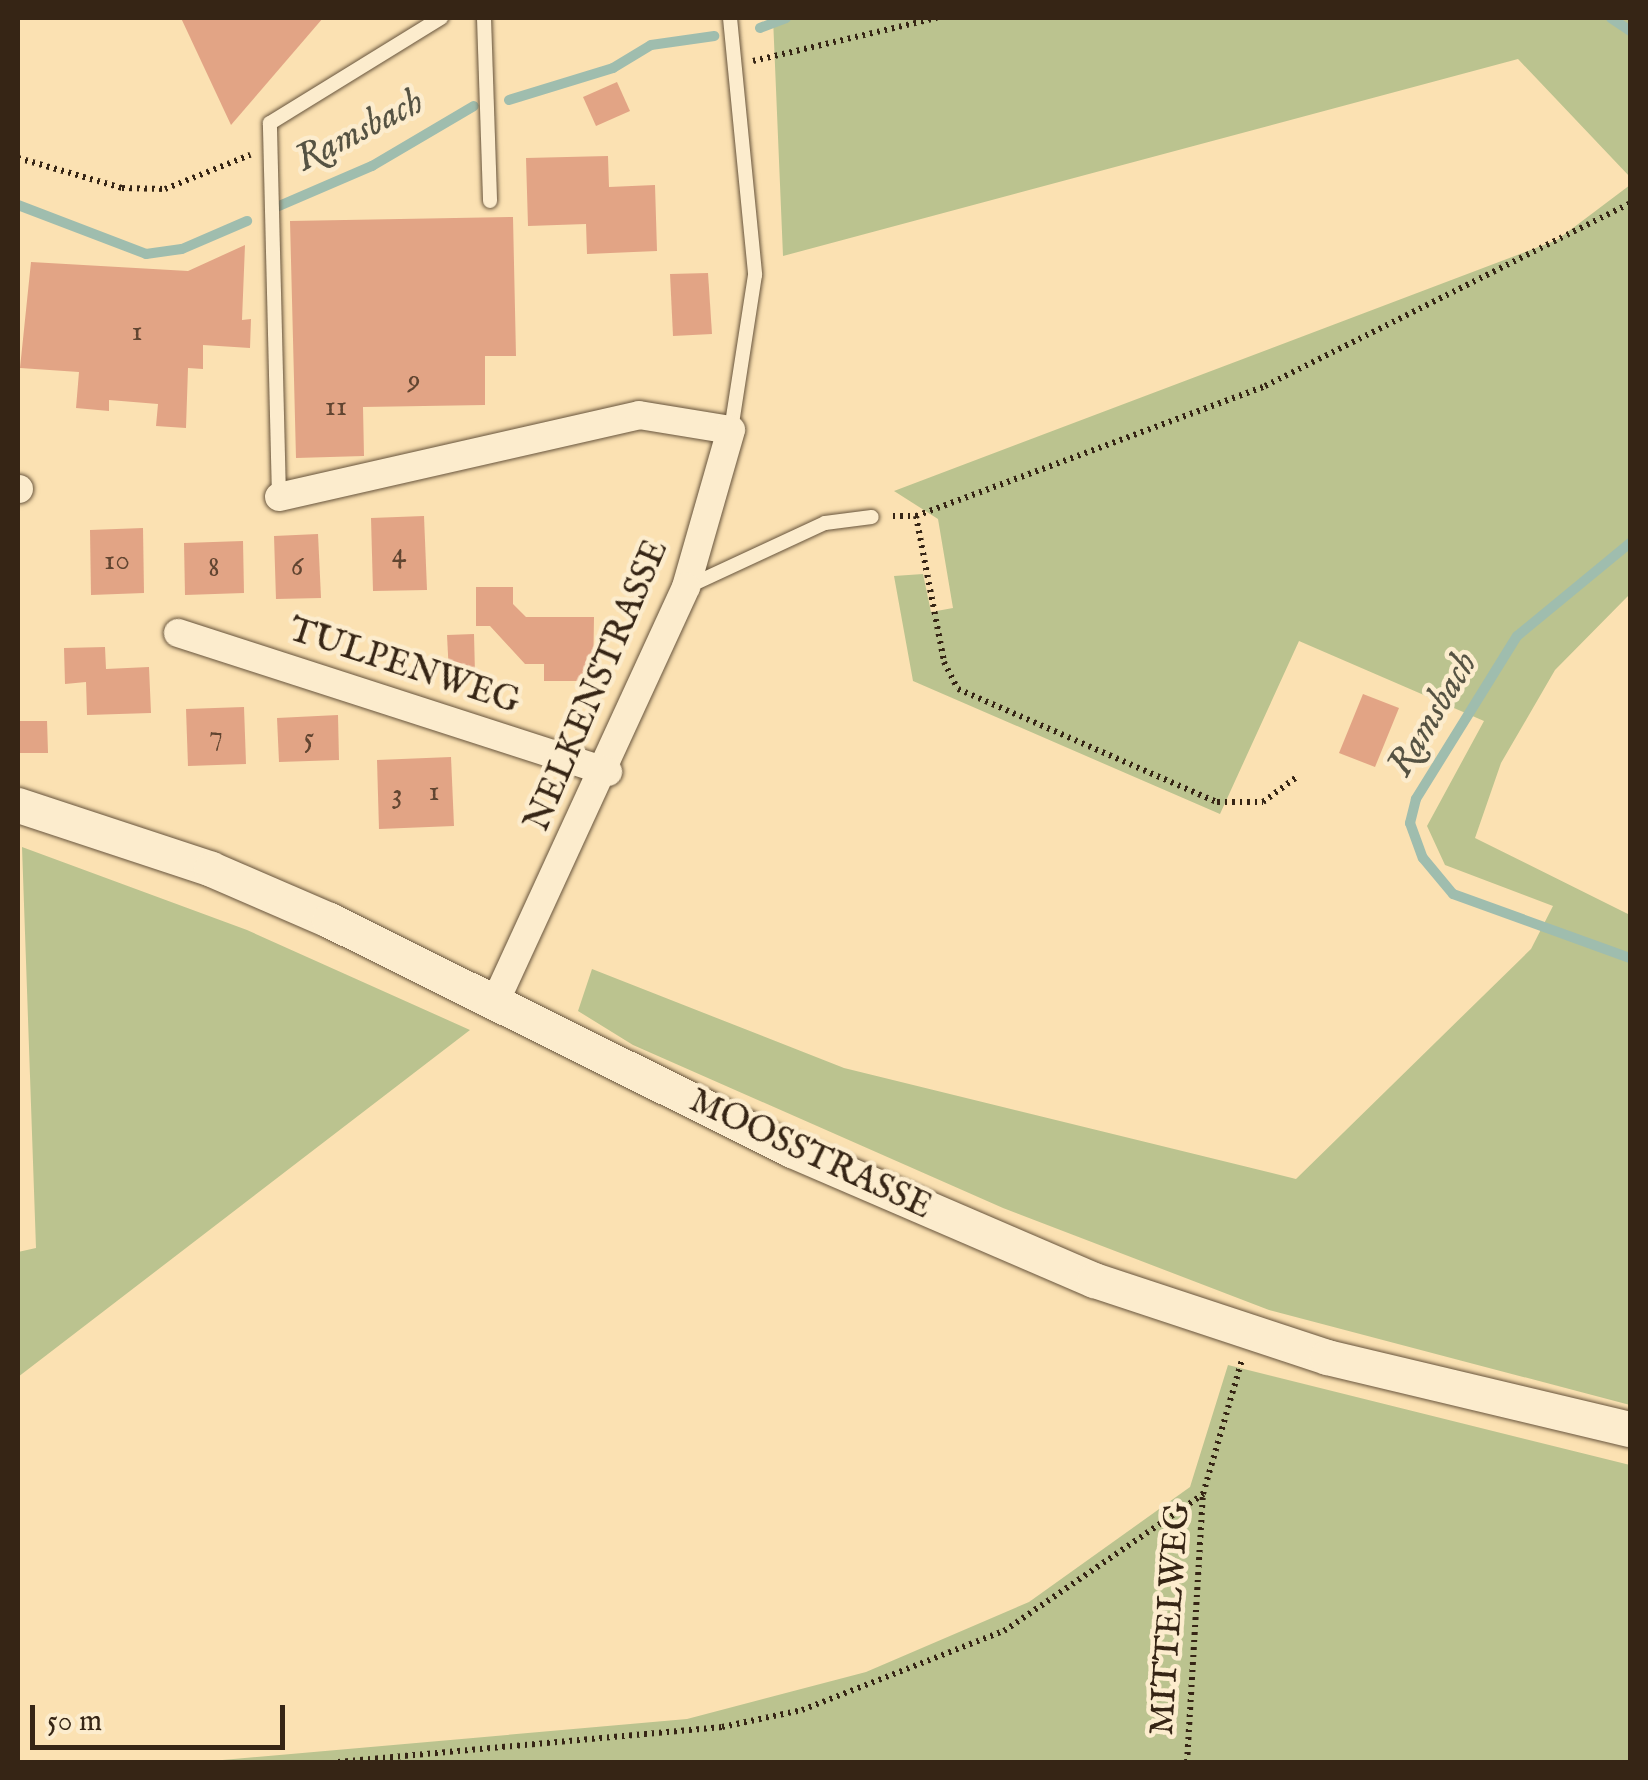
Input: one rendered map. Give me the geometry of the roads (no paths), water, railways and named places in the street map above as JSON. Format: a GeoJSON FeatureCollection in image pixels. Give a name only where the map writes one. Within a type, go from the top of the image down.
{"type":"FeatureCollection","features":[{"type":"Feature","properties":{"kind":"street"},"geometry":{"type":"LineString","coordinates":[[280,497],[639,415],[731,430]]}},
{"type":"Feature","properties":{"kind":"street","name":"NELKENSTRASSE"},"geometry":{"type":"LineString","coordinates":[[496,1000],[608,772],[686,587],[731,430]]}},
{"type":"Feature","properties":{"kind":"street","name":"TULPENWEG"},"geometry":{"type":"LineString","coordinates":[[178,634],[608,772]]}},
{"type":"Feature","properties":{"kind":"street","name":"MOOSSTRASSE"},"geometry":{"type":"LineString","coordinates":[[18,805],[210,869],[496,1000],[808,1158],[1094,1280],[1326,1357],[1630,1429]]}},
{"type":"Feature","properties":{"kind":"lane"},"geometry":{"type":"LineString","coordinates":[[280,497],[270,124],[441,18]]}},
{"type":"Feature","properties":{"kind":"lane"},"geometry":{"type":"LineString","coordinates":[[484,18],[490,201]]}},
{"type":"Feature","properties":{"kind":"lane"},"geometry":{"type":"LineString","coordinates":[[730,18],[738,65],[754,275],[731,430]]}},
{"type":"Feature","properties":{"kind":"lane"},"geometry":{"type":"LineString","coordinates":[[686,587],[825,523],[872,517]]}},
{"type":"Feature","properties":{"kind":"waterway","name":"Ramsbach"},"geometry":{"type":"LineString","coordinates":[[760,28],[786,18]]}},
{"type":"Feature","properties":{"kind":"waterway","name":"Ramsbach"},"geometry":{"type":"LineString","coordinates":[[1611,18],[1630,31]]}},
{"type":"Feature","properties":{"kind":"waterway","name":"Ramsbach"},"geometry":{"type":"LineString","coordinates":[[509,100],[613,68],[651,45],[714,36]]}},
{"type":"Feature","properties":{"kind":"waterway","name":"Ramsbach"},"geometry":{"type":"LineString","coordinates":[[272,209],[372,166],[474,106]]}},
{"type":"Feature","properties":{"kind":"waterway","name":"Ramsbach"},"geometry":{"type":"LineString","coordinates":[[18,205],[146,254],[182,249],[247,221]]}},
{"type":"Feature","properties":{"kind":"waterway","name":"Ramsbach"},"geometry":{"type":"LineString","coordinates":[[1630,543],[1517,636],[1416,799],[1410,823],[1423,858],[1453,894],[1630,958]]}}]}
